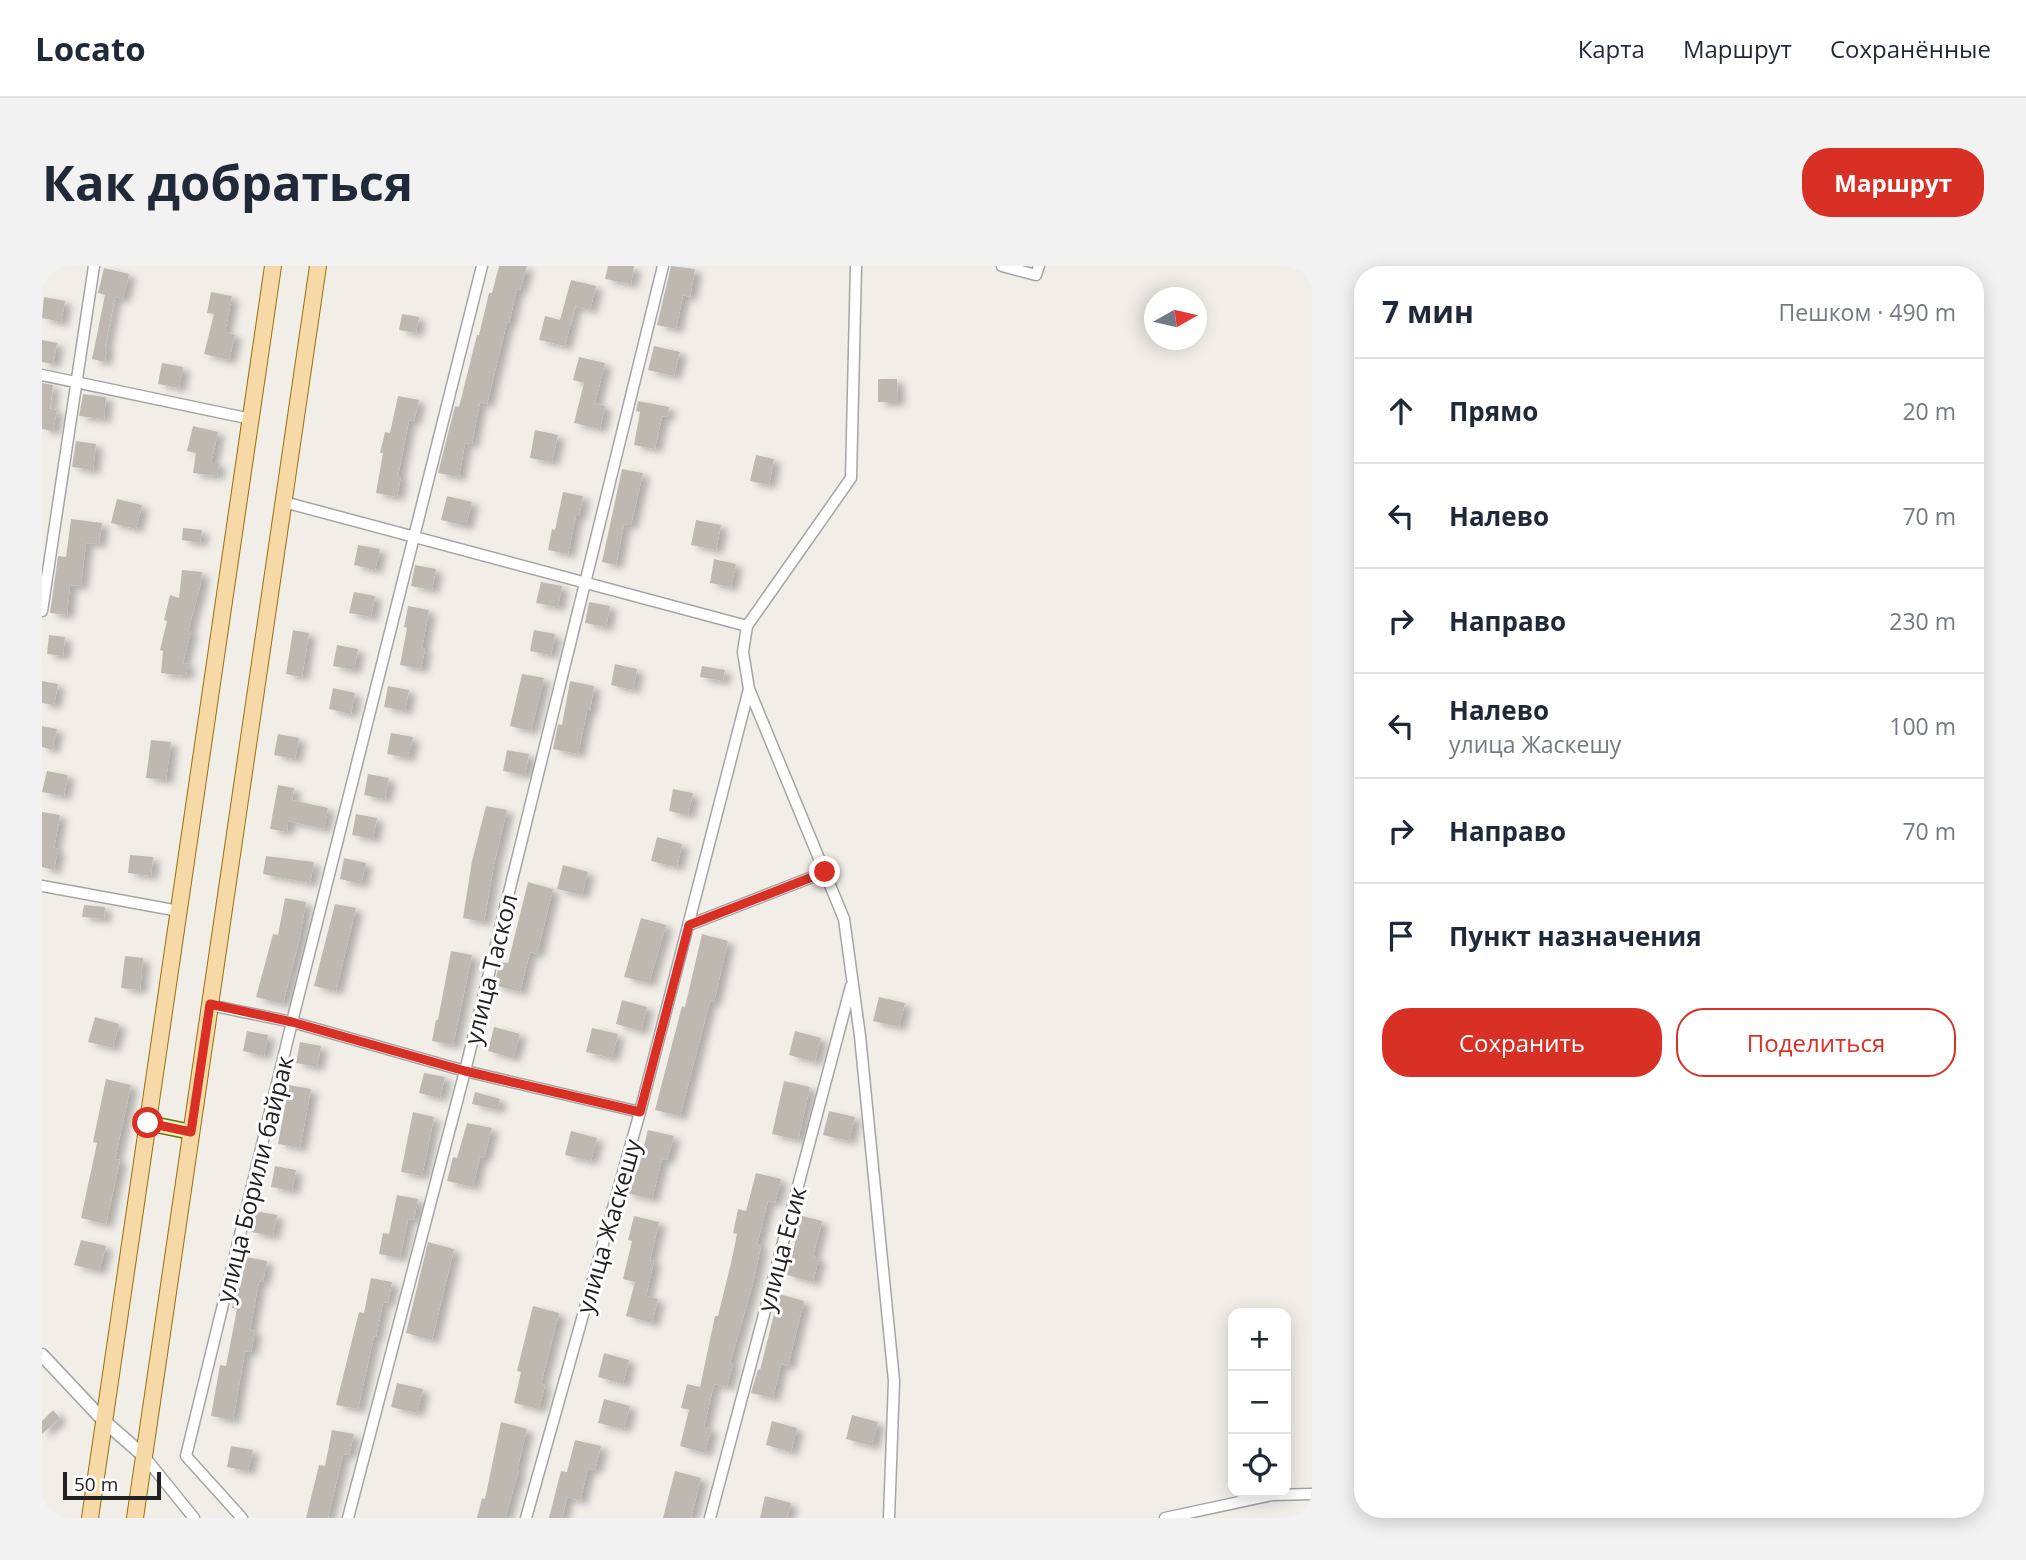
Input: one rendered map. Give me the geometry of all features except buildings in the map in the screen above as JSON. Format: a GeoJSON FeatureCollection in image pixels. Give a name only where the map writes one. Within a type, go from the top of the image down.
{"type":"FeatureCollection","features":[{"type":"Feature","properties":{"kind":"main road"},"geometry":{"type":"LineString","coordinates":[[90,1518],[273,266]]}},
{"type":"Feature","properties":{"kind":"main road"},"geometry":{"type":"LineString","coordinates":[[135,1518],[318,266]]}},
{"type":"Feature","properties":{"kind":"main road"},"geometry":{"type":"LineString","coordinates":[[148,1123],[191,1132]]}},
{"type":"Feature","properties":{"kind":"street"},"geometry":{"type":"LineString","coordinates":[[42,611],[94,266]]}},
{"type":"Feature","properties":{"kind":"street","name":"улица Борили байрак"},"geometry":{"type":"LineString","coordinates":[[242,1518],[186,1456],[482,266]]}},
{"type":"Feature","properties":{"kind":"street","name":"улица Таскол"},"geometry":{"type":"LineString","coordinates":[[348,1518],[465,1071],[663,266]]}},
{"type":"Feature","properties":{"kind":"street"},"geometry":{"type":"LineString","coordinates":[[856,266],[851,478],[747,626],[743,653],[749,689],[844,919],[860,1036],[894,1381],[889,1518]]}},
{"type":"Feature","properties":{"kind":"street"},"geometry":{"type":"LineString","coordinates":[[1002,266],[1036,275],[1039,266]]}},
{"type":"Feature","properties":{"kind":"street"},"geometry":{"type":"LineString","coordinates":[[42,375],[251,419]]}},
{"type":"Feature","properties":{"kind":"street"},"geometry":{"type":"LineString","coordinates":[[284,502],[747,626]]}},
{"type":"Feature","properties":{"kind":"street","name":"улица Жаскешу"},"geometry":{"type":"LineString","coordinates":[[526,1518],[640,1112],[749,689]]}},
{"type":"Feature","properties":{"kind":"street"},"geometry":{"type":"LineString","coordinates":[[689,925],[825,872]]}},
{"type":"Feature","properties":{"kind":"street"},"geometry":{"type":"LineString","coordinates":[[42,886],[179,911]]}},
{"type":"Feature","properties":{"kind":"street","name":"улица Есик"},"geometry":{"type":"LineString","coordinates":[[709,1518],[853,980]]}},
{"type":"Feature","properties":{"kind":"street"},"geometry":{"type":"LineString","coordinates":[[210,1004],[292,1022],[465,1071],[640,1112]]}},
{"type":"Feature","properties":{"kind":"street"},"geometry":{"type":"LineString","coordinates":[[42,1355],[104,1421],[144,1455],[194,1518]]}},
{"type":"Feature","properties":{"kind":"street"},"geometry":{"type":"LineString","coordinates":[[1165,1518],[1272,1495],[1312,1494]]}},
{"type":"Feature","properties":{"kind":"route"},"geometry":{"type":"LineString","coordinates":[[148,1123],[191,1132],[210,1004],[292,1022],[465,1071],[640,1112],[689,925],[825,872]]}}]}
